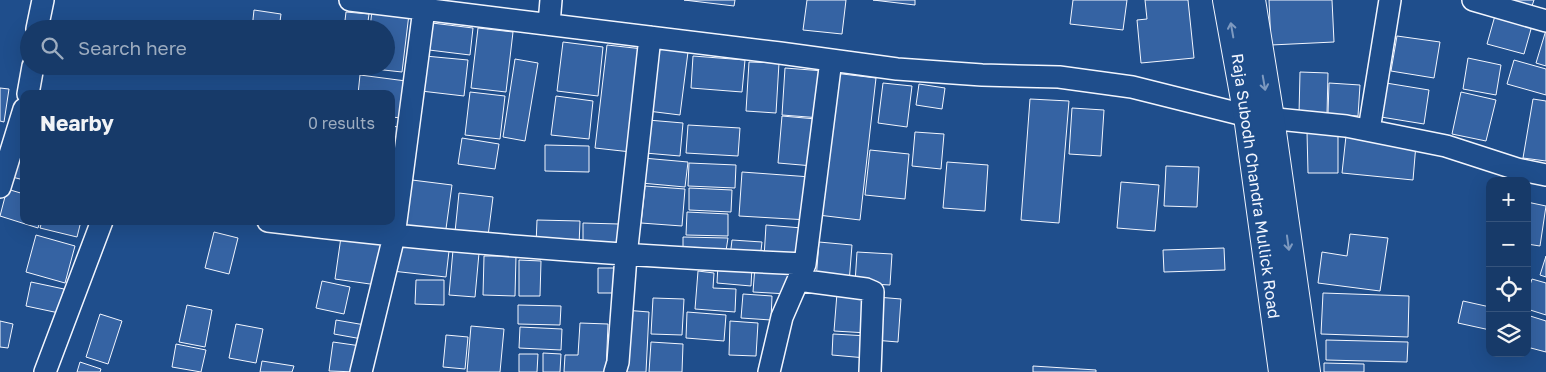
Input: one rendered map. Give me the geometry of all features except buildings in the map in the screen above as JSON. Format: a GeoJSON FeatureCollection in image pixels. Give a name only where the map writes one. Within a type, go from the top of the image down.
{"type":"FeatureCollection","features":[{"type":"Feature","properties":{"kind":"main road","name":"Raja Subodh Chandra Mullick Road"},"geometry":{"type":"LineString","coordinates":[[1227,0],[1259,117],[1306,372]]}},
{"type":"Feature","properties":{"kind":"main road","name":"Raja Subodh Chandra Mullick Road"},"geometry":{"type":"LineString","coordinates":[[1250,0],[1283,372]]}},
{"type":"Feature","properties":{"kind":"street"},"geometry":{"type":"LineString","coordinates":[[39,20],[43,0]]}},
{"type":"Feature","properties":{"kind":"street"},"geometry":{"type":"LineString","coordinates":[[350,0],[831,60],[897,70],[982,76],[1059,77],[1132,87],[1259,117],[1346,126],[1446,146],[1517,169],[1546,175]]}},
{"type":"Feature","properties":{"kind":"street"},"geometry":{"type":"LineString","coordinates":[[549,24],[551,0]]}},
{"type":"Feature","properties":{"kind":"street"},"geometry":{"type":"LineString","coordinates":[[1369,130],[1390,0]]}},
{"type":"Feature","properties":{"kind":"street"},"geometry":{"type":"LineString","coordinates":[[1474,0],[1546,22]]}},
{"type":"Feature","properties":{"kind":"street"},"geometry":{"type":"LineString","coordinates":[[365,372],[394,236],[424,8]]}},
{"type":"Feature","properties":{"kind":"street"},"geometry":{"type":"LineString","coordinates":[[614,372],[618,362],[626,256],[650,37]]}},
{"type":"Feature","properties":{"kind":"street"},"geometry":{"type":"LineString","coordinates":[[769,372],[782,317],[801,272],[831,60]]}},
{"type":"Feature","properties":{"kind":"street"},"geometry":{"type":"LineString","coordinates":[[29,90],[31,75]]}},
{"type":"Feature","properties":{"kind":"street"},"geometry":{"type":"LineString","coordinates":[[0,187],[20,122]]}},
{"type":"Feature","properties":{"kind":"street"},"geometry":{"type":"LineString","coordinates":[[45,372],[100,225]]}},
{"type":"Feature","properties":{"kind":"street"},"geometry":{"type":"LineString","coordinates":[[302,225],[394,236],[801,272],[873,292],[870,372]]}}]}
